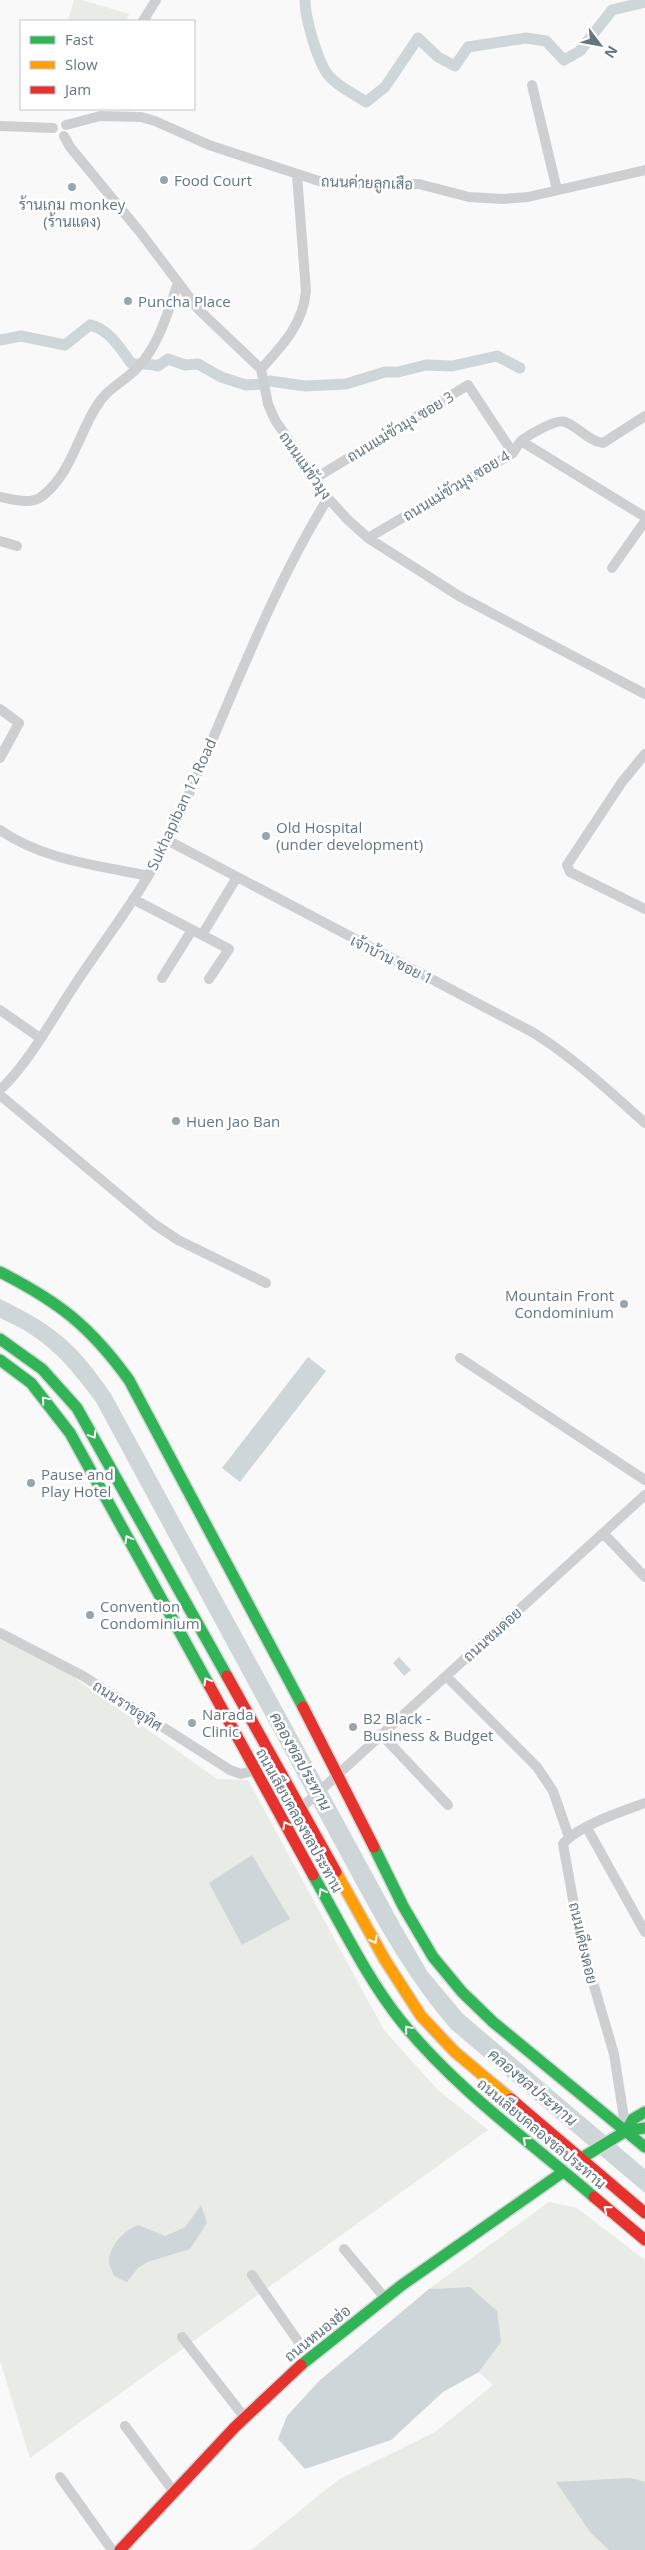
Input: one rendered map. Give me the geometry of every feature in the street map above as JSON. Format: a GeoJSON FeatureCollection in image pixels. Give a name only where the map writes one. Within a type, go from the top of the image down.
{"type":"FeatureCollection","features":[{"type":"Feature","properties":{"kind":"main road"},"geometry":{"type":"LineString","coordinates":[[0,1272],[43,1294],[72,1314],[96,1335],[129,1380],[338,1773],[403,1906],[433,1957],[462,1992],[493,2022],[645,2147]]}},
{"type":"Feature","properties":{"kind":"main road","name":"ถนนเลียบคลองชลประทาน"},"geometry":{"type":"LineString","coordinates":[[0,1338],[38,1364],[56,1380],[77,1408],[385,1960],[421,2016],[468,2064],[645,2213]]}},
{"type":"Feature","properties":{"kind":"main road","name":"ถนนเลียบคลองชลประทาน"},"geometry":{"type":"LineString","coordinates":[[0,1360],[31,1383],[70,1434],[371,1978],[401,2021],[447,2072],[645,2240]]}},
{"type":"Feature","properties":{"kind":"main road"},"geometry":{"type":"LineString","coordinates":[[255,1770],[274,1760]]}},
{"type":"Feature","properties":{"kind":"main road"},"geometry":{"type":"LineString","coordinates":[[626,2130],[633,2119],[645,2112]]}},
{"type":"Feature","properties":{"kind":"main road"},"geometry":{"type":"LineString","coordinates":[[626,2130],[645,2128]]}},
{"type":"Feature","properties":{"kind":"main road","name":"ถนนหนองฮ่อ"},"geometry":{"type":"LineString","coordinates":[[120,2550],[245,2418],[310,2357],[385,2298],[580,2159],[626,2130]]}},
{"type":"Feature","properties":{"kind":"street"},"geometry":{"type":"LineString","coordinates":[[144,20],[156,0]]}},
{"type":"Feature","properties":{"kind":"street"},"geometry":{"type":"LineString","coordinates":[[532,85],[557,190]]}},
{"type":"Feature","properties":{"kind":"street","name":"ถนนค่ายลูกเสือ"},"geometry":{"type":"LineString","coordinates":[[65,130],[102,112],[126,115],[155,121],[209,145],[322,182],[344,184],[418,184],[469,197],[502,199],[528,197],[645,170]]}},
{"type":"Feature","properties":{"kind":"street"},"geometry":{"type":"LineString","coordinates":[[0,126],[54,128],[56,135],[65,130],[70,147],[199,310],[261,369],[291,334],[305,306],[306,291],[297,175]]}},
{"type":"Feature","properties":{"kind":"street"},"geometry":{"type":"LineString","coordinates":[[0,497],[28,501],[39,499],[49,490],[76,451],[94,409],[105,392],[137,368],[149,352],[178,283]]}},
{"type":"Feature","properties":{"kind":"street","name":"ถนนแม่ขัวมุง"},"geometry":{"type":"LineString","coordinates":[[261,369],[268,404],[275,420],[328,498],[368,538],[486,611],[645,694]]}},
{"type":"Feature","properties":{"kind":"street","name":"ถนนแม่ขัวมุง ซอย 3"},"geometry":{"type":"LineString","coordinates":[[314,479],[468,385],[513,453]]}},
{"type":"Feature","properties":{"kind":"street","name":"ถนนแม่ขัวมุง ซอย 4"},"geometry":{"type":"LineString","coordinates":[[368,538],[513,453],[522,441],[560,420],[597,442],[603,443],[645,416]]}},
{"type":"Feature","properties":{"kind":"street"},"geometry":{"type":"LineString","coordinates":[[522,441],[645,517]]}},
{"type":"Feature","properties":{"kind":"street","name":"Sukhapiban 12 Road"},"geometry":{"type":"LineString","coordinates":[[0,1090],[20,1070],[148,876],[168,840],[248,656],[304,537],[328,498]]}},
{"type":"Feature","properties":{"kind":"street"},"geometry":{"type":"LineString","coordinates":[[612,568],[645,522]]}},
{"type":"Feature","properties":{"kind":"street"},"geometry":{"type":"LineString","coordinates":[[0,541],[17,546]]}},
{"type":"Feature","properties":{"kind":"street"},"geometry":{"type":"LineString","coordinates":[[0,709],[19,722],[0,758]]}},
{"type":"Feature","properties":{"kind":"street"},"geometry":{"type":"LineString","coordinates":[[645,754],[622,782],[567,865],[570,872],[645,909]]}},
{"type":"Feature","properties":{"kind":"street"},"geometry":{"type":"LineString","coordinates":[[0,830],[19,844],[42,853],[148,876]]}},
{"type":"Feature","properties":{"kind":"street","name":"เจ้าบ้าน ซอย 1"},"geometry":{"type":"LineString","coordinates":[[168,840],[534,1033],[559,1049],[609,1089],[645,1123]]}},
{"type":"Feature","properties":{"kind":"street"},"geometry":{"type":"LineString","coordinates":[[202,935],[237,877]]}},
{"type":"Feature","properties":{"kind":"street"},"geometry":{"type":"LineString","coordinates":[[133,899],[229,949],[209,979]]}},
{"type":"Feature","properties":{"kind":"street"},"geometry":{"type":"LineString","coordinates":[[162,978],[192,930]]}},
{"type":"Feature","properties":{"kind":"street"},"geometry":{"type":"LineString","coordinates":[[0,1010],[40,1038]]}},
{"type":"Feature","properties":{"kind":"street"},"geometry":{"type":"LineString","coordinates":[[0,1095],[154,1224],[178,1240],[266,1283]]}},
{"type":"Feature","properties":{"kind":"street"},"geometry":{"type":"LineString","coordinates":[[460,1358],[645,1480]]}},
{"type":"Feature","properties":{"kind":"street","name":"ถนนชมดอย"},"geometry":{"type":"LineString","coordinates":[[300,1808],[645,1496]]}},
{"type":"Feature","properties":{"kind":"street"},"geometry":{"type":"LineString","coordinates":[[604,1533],[645,1577]]}},
{"type":"Feature","properties":{"kind":"street","name":"ถนนราชอุทิศ"},"geometry":{"type":"LineString","coordinates":[[0,1633],[83,1676],[230,1770],[241,1774],[255,1770]]}},
{"type":"Feature","properties":{"kind":"street"},"geometry":{"type":"LineString","coordinates":[[446,1676],[537,1767],[553,1791],[569,1837],[645,1803]]}},
{"type":"Feature","properties":{"kind":"street"},"geometry":{"type":"LineString","coordinates":[[381,1734],[448,1805]]}},
{"type":"Feature","properties":{"kind":"street"},"geometry":{"type":"LineString","coordinates":[[587,1828],[645,1932]]}},
{"type":"Feature","properties":{"kind":"street","name":"ถนนเคียงดอย"},"geometry":{"type":"LineString","coordinates":[[569,1837],[563,1844],[580,1938],[614,2054],[626,2130]]}},
{"type":"Feature","properties":{"kind":"street"},"geometry":{"type":"LineString","coordinates":[[344,2249],[385,2298]]}},
{"type":"Feature","properties":{"kind":"street"},"geometry":{"type":"LineString","coordinates":[[252,2275],[310,2357]]}},
{"type":"Feature","properties":{"kind":"street"},"geometry":{"type":"LineString","coordinates":[[182,2337],[245,2418]]}},
{"type":"Feature","properties":{"kind":"street"},"geometry":{"type":"LineString","coordinates":[[125,2426],[174,2492]]}},
{"type":"Feature","properties":{"kind":"street"},"geometry":{"type":"LineString","coordinates":[[60,2476],[112,2550]]}},
{"type":"Feature","properties":{"kind":"shaded area"},"geometry":{"type":"Polygon","coordinates":[[[74,0],[82,0],[129,14],[126,20],[68,20],[74,0]]]}},
{"type":"Feature","properties":{"kind":"shaded area"},"geometry":{"type":"Polygon","coordinates":[[[0,1639],[72,1676],[217,1779],[248,1780],[384,2030],[437,2089],[488,2130],[30,2458],[0,2361],[0,1639]],[[201,2205],[185,2227],[164,2236],[152,2232],[138,2268],[148,2262],[190,2249],[201,2205]]]}},
{"type":"Feature","properties":{"kind":"shaded area"},"geometry":{"type":"Polygon","coordinates":[[[549,2202],[577,2208],[645,2260],[645,2550],[251,2550],[338,2480],[435,2432],[493,2385],[479,2372],[501,2342],[470,2287],[429,2289],[549,2202]]]}},
{"type":"Feature","properties":{"kind":"water","name":"คลองชลประทาน"},"geometry":{"type":"Polygon","coordinates":[[[0,1299],[51,1327],[87,1361],[111,1394],[427,1971],[463,2014],[645,2169],[645,2193],[451,2029],[423,1993],[398,1957],[365,1900],[96,1402],[65,1363],[43,1343],[31,1334],[0,1318],[0,1299]]]}},
{"type":"Feature","properties":{"kind":"water"},"geometry":{"type":"Polygon","coordinates":[[[308,1357],[326,1371],[240,1482],[222,1468],[308,1357]]]}},
{"type":"Feature","properties":{"kind":"water"},"geometry":{"type":"Polygon","coordinates":[[[399,1657],[411,1670],[404,1676],[393,1663],[399,1657]]]}},
{"type":"Feature","properties":{"kind":"water"},"geometry":{"type":"Polygon","coordinates":[[[252,1855],[290,1919],[242,1945],[209,1883],[252,1855]]]}},
{"type":"Feature","properties":{"kind":"water"},"geometry":{"type":"Polygon","coordinates":[[[201,2205],[207,2223],[190,2249],[148,2262],[138,2268],[127,2282],[114,2276],[109,2263],[110,2255],[115,2244],[123,2235],[138,2225],[165,2236],[185,2227],[201,2205]]]}},
{"type":"Feature","properties":{"kind":"water"},"geometry":{"type":"Polygon","coordinates":[[[470,2287],[497,2311],[501,2342],[479,2372],[443,2392],[391,2440],[305,2469],[278,2439],[287,2416],[319,2381],[429,2289],[470,2287]]]}},
{"type":"Feature","properties":{"kind":"water"},"geometry":{"type":"Polygon","coordinates":[[[630,2478],[645,2482],[645,2550],[609,2550],[590,2532],[556,2482],[630,2478]]]}},
{"type":"Feature","properties":{"kind":"waterway"},"geometry":{"type":"LineString","coordinates":[[305,0],[307,18],[313,40],[325,71],[338,84],[366,102],[385,87],[418,38],[438,57],[455,66],[468,47],[526,38],[546,41],[564,60],[580,51],[612,10],[645,2]]}},
{"type":"Feature","properties":{"kind":"waterway"},"geometry":{"type":"LineString","coordinates":[[0,340],[21,336],[65,345],[90,325],[97,327],[108,335],[131,363],[158,366],[168,359],[185,365],[198,364],[221,377],[246,385],[262,384]]}},
{"type":"Feature","properties":{"kind":"waterway"},"geometry":{"type":"LineString","coordinates":[[270,381],[305,386],[346,384],[385,372],[398,372],[426,365],[452,366],[497,356],[520,368]]}},
{"type":"Feature","properties":{"kind":"traffic: fast"},"geometry":{"type":"LineString","coordinates":[[0,1272],[40,1294],[72,1317],[101,1345],[129,1380],[303,1707]]}},
{"type":"Feature","properties":{"kind":"traffic: fast"},"geometry":{"type":"LineString","coordinates":[[0,1339],[42,1369],[77,1408],[227,1676]]}},
{"type":"Feature","properties":{"kind":"traffic: fast"},"geometry":{"type":"LineString","coordinates":[[0,1360],[31,1383],[70,1433],[209,1685]]}},
{"type":"Feature","properties":{"kind":"traffic: fast"},"geometry":{"type":"LineString","coordinates":[[374,1847],[403,1906],[433,1957],[462,1992],[493,2022],[645,2147]]}},
{"type":"Feature","properties":{"kind":"traffic: fast"},"geometry":{"type":"LineString","coordinates":[[313,1875],[376,1987],[422,2046],[494,2114],[594,2197]]}},
{"type":"Feature","properties":{"kind":"traffic: fast"},"geometry":{"type":"LineString","coordinates":[[580,2159],[626,2131],[633,2119],[645,2112]]}},
{"type":"Feature","properties":{"kind":"traffic: fast"},"geometry":{"type":"LineString","coordinates":[[626,2131],[645,2128]]}},
{"type":"Feature","properties":{"kind":"traffic: fast"},"geometry":{"type":"LineString","coordinates":[[301,2365],[402,2285],[563,2172]]}},
{"type":"Feature","properties":{"kind":"traffic: slow"},"geometry":{"type":"LineString","coordinates":[[336,1872],[385,1960],[421,2016],[455,2052],[511,2099]]}},
{"type":"Feature","properties":{"kind":"traffic: jam"},"geometry":{"type":"LineString","coordinates":[[227,1676],[336,1872]]}},
{"type":"Feature","properties":{"kind":"traffic: jam"},"geometry":{"type":"LineString","coordinates":[[209,1685],[313,1875]]}},
{"type":"Feature","properties":{"kind":"traffic: jam"},"geometry":{"type":"LineString","coordinates":[[303,1707],[374,1847]]}},
{"type":"Feature","properties":{"kind":"traffic: jam"},"geometry":{"type":"LineString","coordinates":[[511,2099],[645,2213]]}},
{"type":"Feature","properties":{"kind":"traffic: jam"},"geometry":{"type":"LineString","coordinates":[[594,2197],[645,2240]]}},
{"type":"Feature","properties":{"kind":"traffic: jam"},"geometry":{"type":"LineString","coordinates":[[120,2550],[235,2427],[301,2365]]}},
{"type":"Feature","properties":{"kind":"place","name":"Food Court"},"geometry":{"type":"Point","coordinates":[164,180]}},
{"type":"Feature","properties":{"kind":"place","name":"ร้านเกม monkey (ร้านแดง)"},"geometry":{"type":"Point","coordinates":[72,187]}},
{"type":"Feature","properties":{"kind":"place","name":"Puncha Place"},"geometry":{"type":"Point","coordinates":[128,301]}},
{"type":"Feature","properties":{"kind":"place","name":"Old Hospital (under development)"},"geometry":{"type":"Point","coordinates":[266,836]}},
{"type":"Feature","properties":{"kind":"place","name":"Huen Jao Ban"},"geometry":{"type":"Point","coordinates":[176,1121]}},
{"type":"Feature","properties":{"kind":"place","name":"Mountain Front Condominium"},"geometry":{"type":"Point","coordinates":[624,1304]}},
{"type":"Feature","properties":{"kind":"place","name":"Pause and Play Hotel"},"geometry":{"type":"Point","coordinates":[31,1483]}},
{"type":"Feature","properties":{"kind":"place","name":"Convention Condominium"},"geometry":{"type":"Point","coordinates":[90,1615]}},
{"type":"Feature","properties":{"kind":"place","name":"Narada Clinic"},"geometry":{"type":"Point","coordinates":[192,1723]}},
{"type":"Feature","properties":{"kind":"place","name":"B2 Black - Business & Budget"},"geometry":{"type":"Point","coordinates":[353,1727]}}]}
